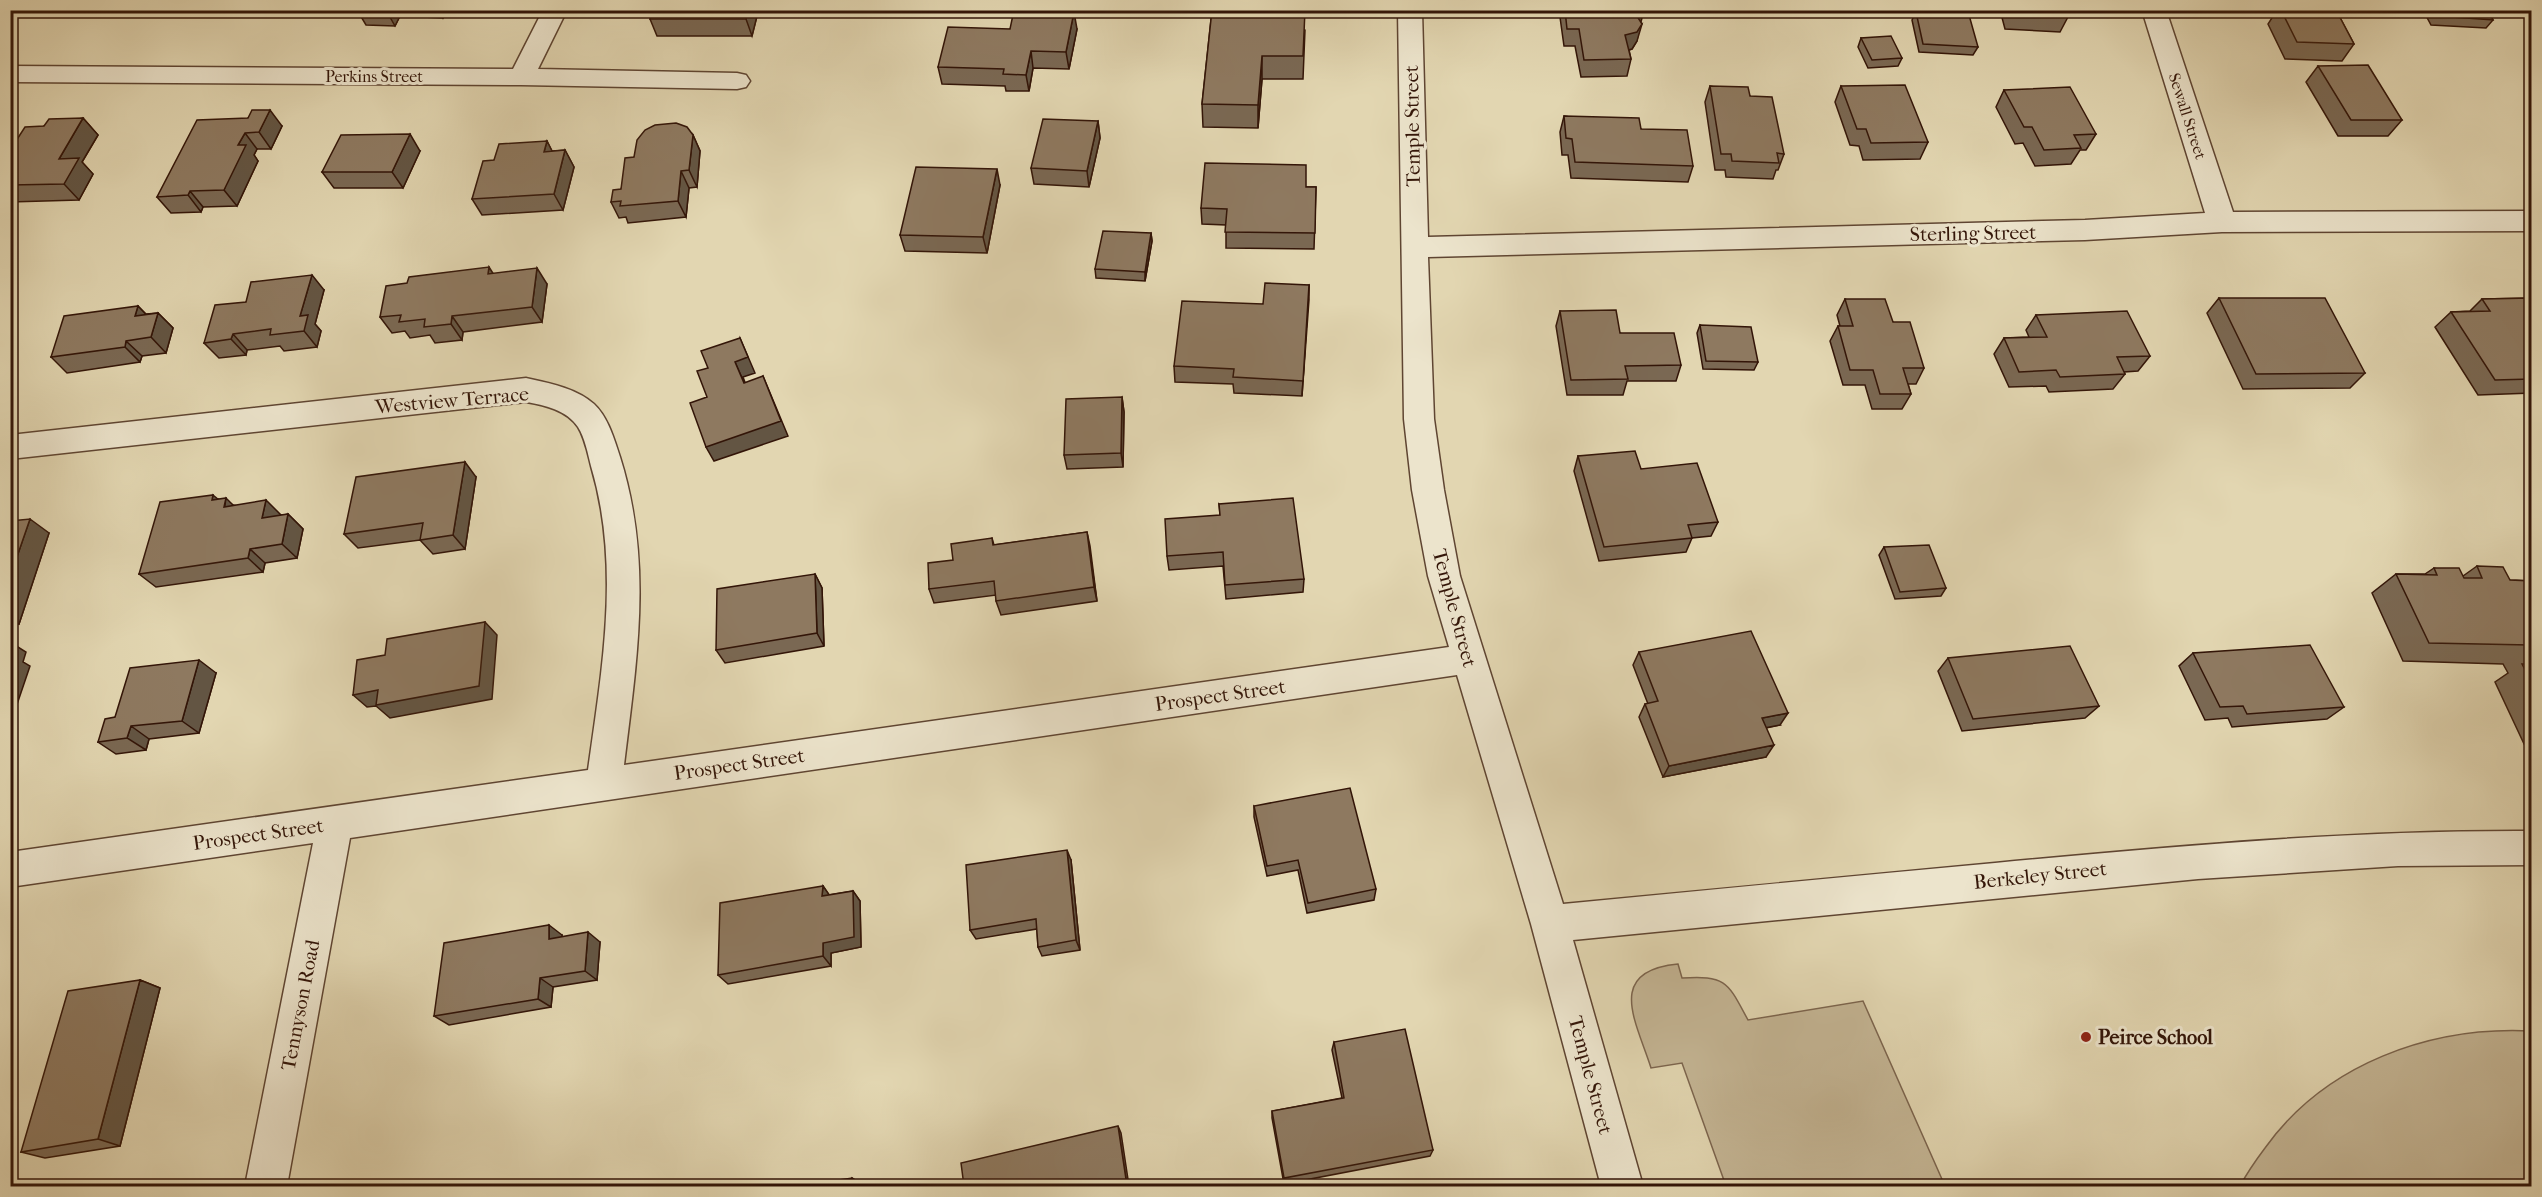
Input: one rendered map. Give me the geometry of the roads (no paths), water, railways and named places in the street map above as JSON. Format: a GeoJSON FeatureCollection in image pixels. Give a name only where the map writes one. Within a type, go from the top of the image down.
{"type":"FeatureCollection","features":[{"type":"Feature","properties":{"kind":"street"},"geometry":{"type":"LineString","coordinates":[[521,77],[555,10]]}},
{"type":"Feature","properties":{"kind":"street","name":"Temple Street"},"geometry":{"type":"LineString","coordinates":[[1410,10],[1419,419],[1428,490],[1444,576],[1550,924],[1622,1186]]}},
{"type":"Feature","properties":{"kind":"street","name":"Sewall Street"},"geometry":{"type":"LineString","coordinates":[[2154,10],[2222,222]]}},
{"type":"Feature","properties":{"kind":"street","name":"Perkins Street"},"geometry":{"type":"LineString","coordinates":[[10,74],[521,77],[737,81]]}},
{"type":"Feature","properties":{"kind":"street","name":"Sterling Street"},"geometry":{"type":"LineString","coordinates":[[1414,247],[2085,230],[2222,222],[2532,222]]}},
{"type":"Feature","properties":{"kind":"street","name":"Westview Terrace"},"geometry":{"type":"LineString","coordinates":[[10,447],[525,390],[564,398],[590,421],[610,470],[620,531],[626,600],[604,784]]}},
{"type":"Feature","properties":{"kind":"street","name":"Prospect Street"},"geometry":{"type":"LineString","coordinates":[[10,870],[1468,659]]}},
{"type":"Feature","properties":{"kind":"street","name":"Tennyson Road"},"geometry":{"type":"LineString","coordinates":[[266,1186],[335,823]]}},
{"type":"Feature","properties":{"kind":"street","name":"Berkeley Street"},"geometry":{"type":"LineString","coordinates":[[1550,924],[2139,866],[2367,849],[2532,848]]}},
{"type":"Feature","properties":{"kind":"place","name":"Peirce School"},"geometry":{"type":"Point","coordinates":[2086,1037]}}]}
